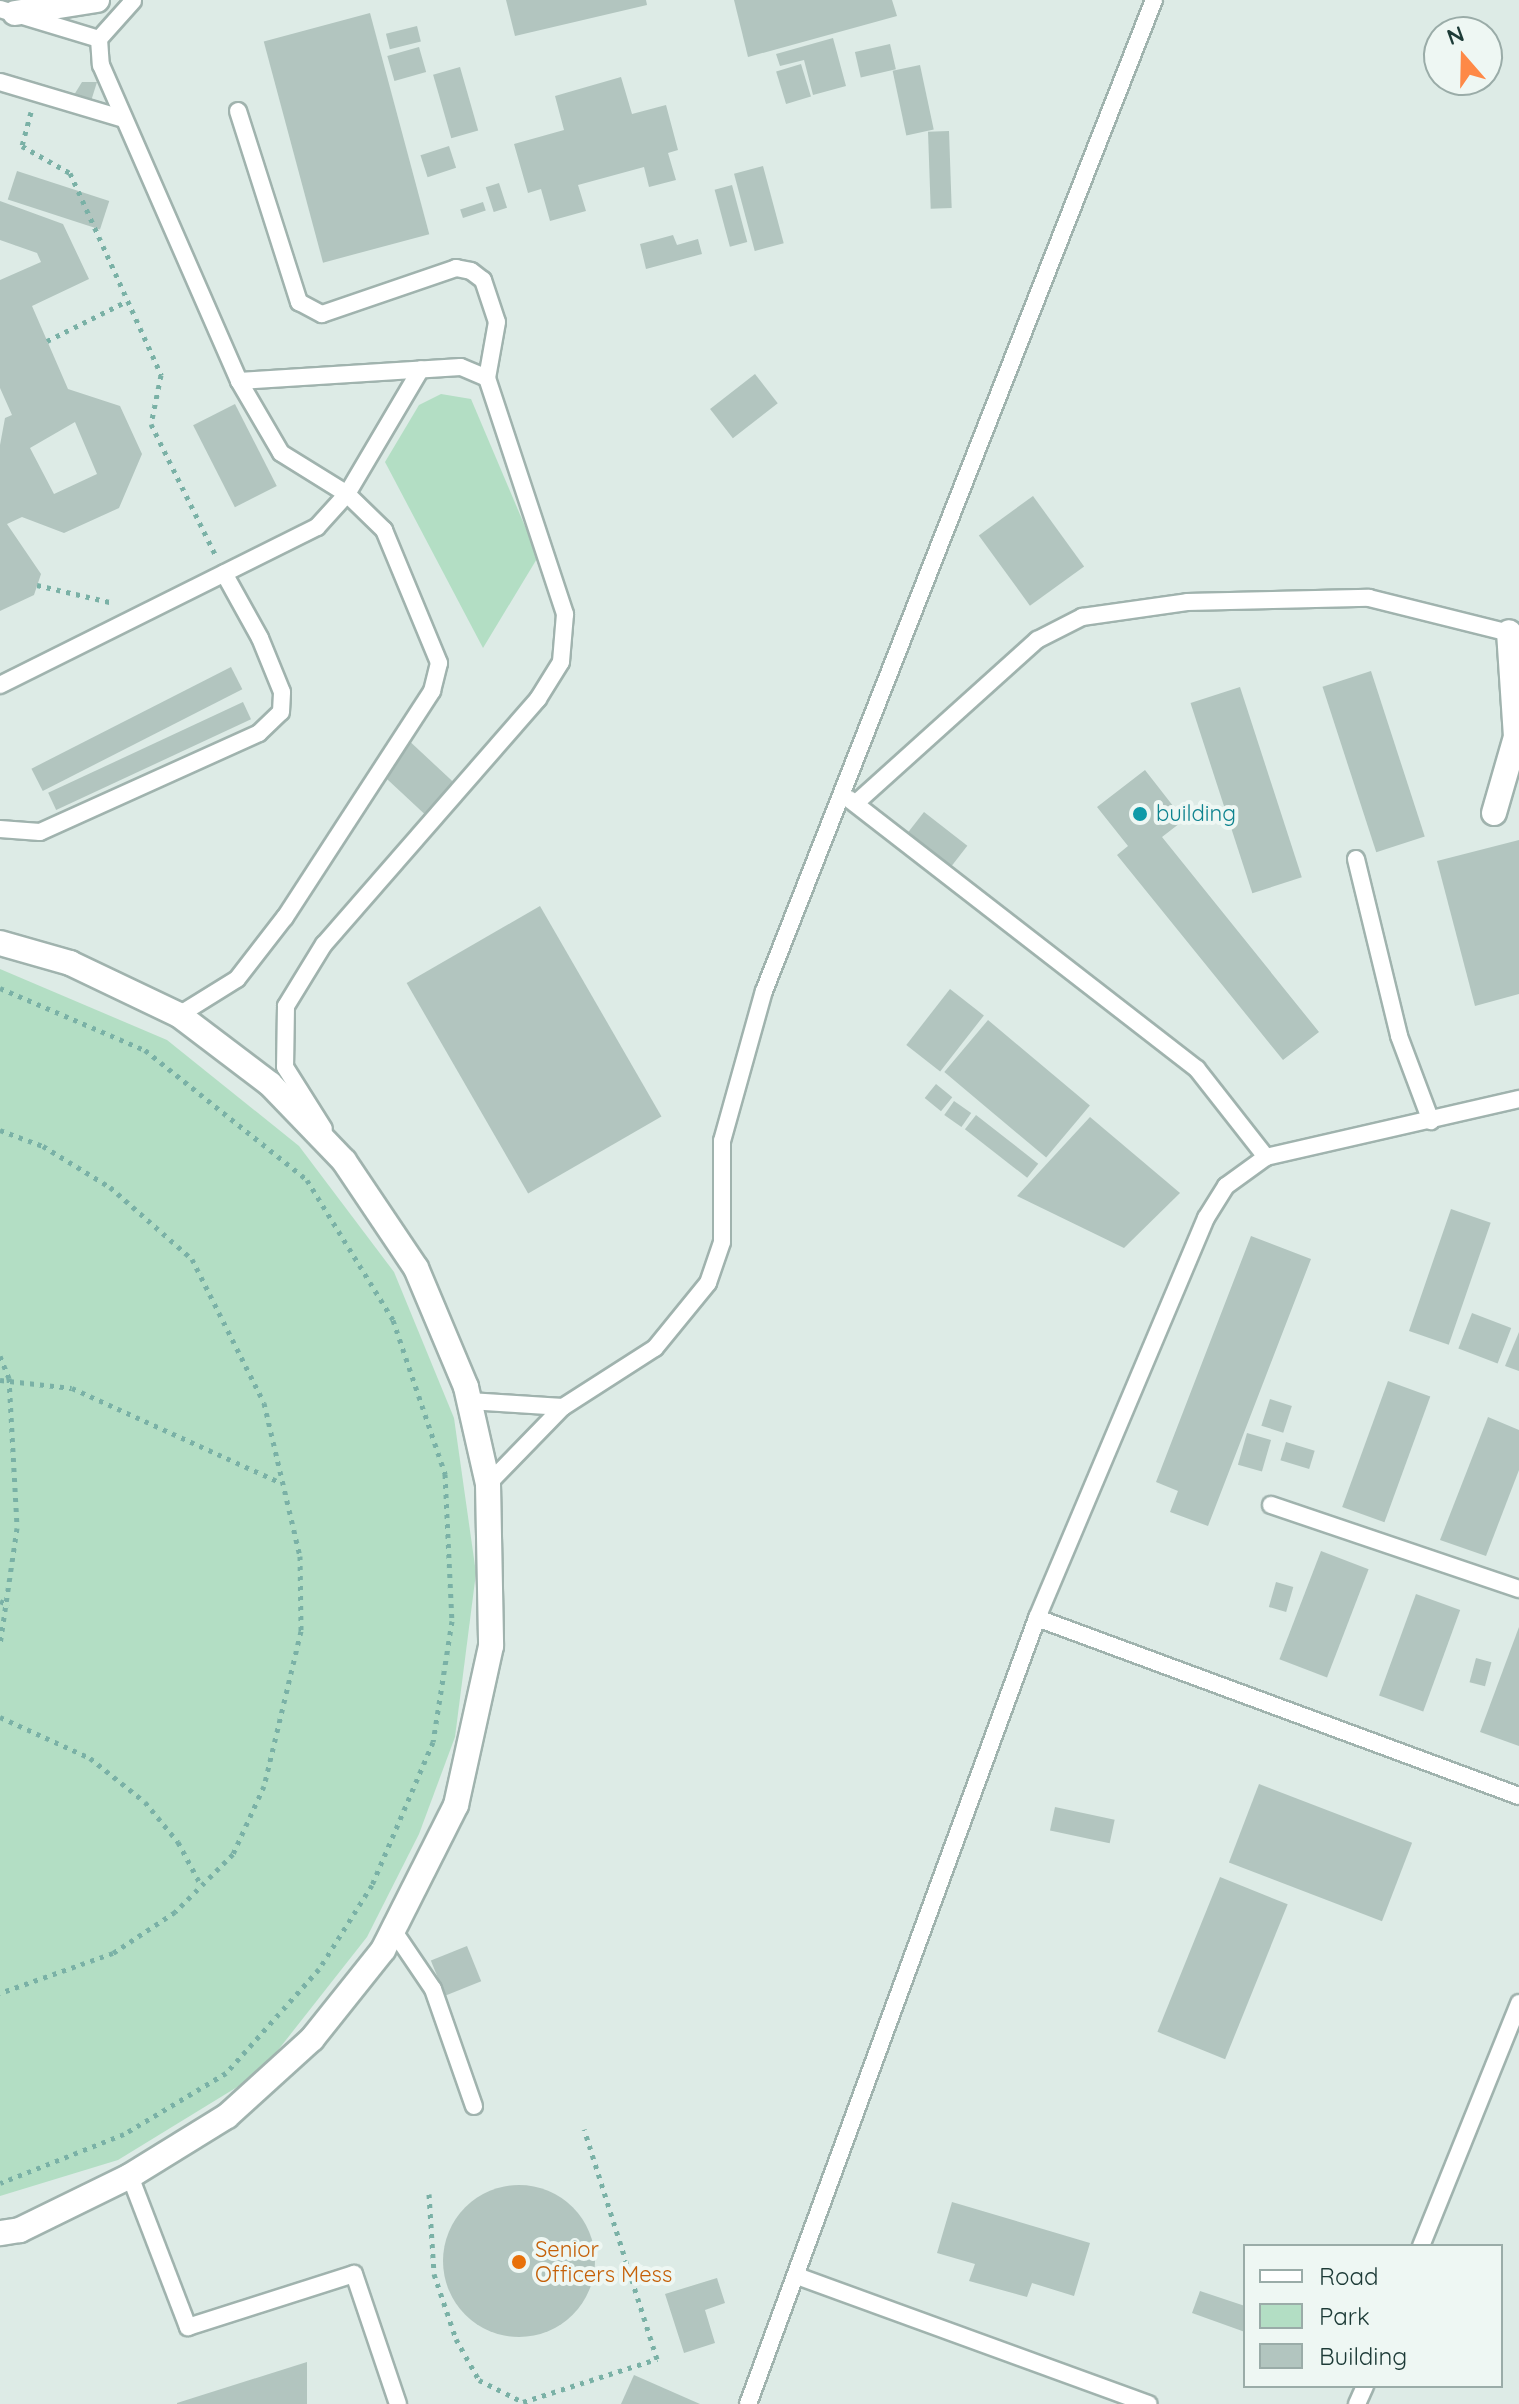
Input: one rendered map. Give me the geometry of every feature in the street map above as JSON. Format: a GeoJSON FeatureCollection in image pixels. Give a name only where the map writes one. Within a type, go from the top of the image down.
{"type":"FeatureCollection","features":[{"type":"Feature","properties":{"kind":"main road"},"geometry":{"type":"LineString","coordinates":[[8,11],[97,0]]}},
{"type":"Feature","properties":{"kind":"main road"},"geometry":{"type":"LineString","coordinates":[[1494,813],[1516,737],[1514,634]]}},
{"type":"Feature","properties":{"kind":"main road"},"geometry":{"type":"LineString","coordinates":[[0,943],[70,963],[179,1015],[270,1084],[344,1161],[416,1268],[466,1387],[488,1484],[491,1646],[456,1805],[393,1930],[312,2039],[227,2116],[130,2176],[20,2230],[0,2233]]}},
{"type":"Feature","properties":{"kind":"lane"},"geometry":{"type":"LineString","coordinates":[[488,1484],[563,1407],[655,1348],[708,1283],[722,1242],[722,1141],[764,991],[838,791],[1154,0]]}},
{"type":"Feature","properties":{"kind":"lane"},"geometry":{"type":"LineString","coordinates":[[133,1],[99,39],[101,65],[121,118],[239,381],[281,453],[347,494],[384,530],[434,639],[439,663],[432,691],[276,929],[237,979],[179,1015]]}},
{"type":"Feature","properties":{"kind":"lane"},"geometry":{"type":"LineString","coordinates":[[8,11],[99,39]]}},
{"type":"Feature","properties":{"kind":"lane"},"geometry":{"type":"LineString","coordinates":[[0,82],[121,118]]}},
{"type":"Feature","properties":{"kind":"lane"},"geometry":{"type":"LineString","coordinates":[[238,111],[299,302],[322,314],[456,268],[471,271],[483,280],[497,322],[487,378],[557,578],[565,614],[561,662],[538,699],[324,944],[286,1006],[285,1067],[344,1161]]}},
{"type":"Feature","properties":{"kind":"lane"},"geometry":{"type":"LineString","coordinates":[[239,381],[461,367],[487,378]]}},
{"type":"Feature","properties":{"kind":"lane"},"geometry":{"type":"LineString","coordinates":[[0,685],[317,527],[347,494],[421,369]]}},
{"type":"Feature","properties":{"kind":"lane"},"geometry":{"type":"LineString","coordinates":[[0,829],[40,832],[259,733],[281,712],[282,692],[260,638],[224,573]]}},
{"type":"Feature","properties":{"kind":"lane"},"geometry":{"type":"LineString","coordinates":[[856,803],[1037,640],[1082,617],[1187,602],[1369,598],[1514,634]]}},
{"type":"Feature","properties":{"kind":"lane"},"geometry":{"type":"LineString","coordinates":[[838,791],[1197,1069],[1266,1157]]}},
{"type":"Feature","properties":{"kind":"lane"},"geometry":{"type":"LineString","coordinates":[[1356,859],[1399,1036],[1431,1121]]}},
{"type":"Feature","properties":{"kind":"lane"},"geometry":{"type":"LineString","coordinates":[[748,2404],[1037,1618],[1206,1218],[1226,1186],[1266,1157],[1519,1099]]}},
{"type":"Feature","properties":{"kind":"lane"},"geometry":{"type":"LineString","coordinates":[[466,1387],[469,1401],[563,1407]]}},
{"type":"Feature","properties":{"kind":"lane"},"geometry":{"type":"LineString","coordinates":[[1271,1505],[1519,1589]]}},
{"type":"Feature","properties":{"kind":"lane"},"geometry":{"type":"LineString","coordinates":[[1037,1618],[1519,1796]]}},
{"type":"Feature","properties":{"kind":"lane"},"geometry":{"type":"LineString","coordinates":[[393,1930],[433,1989],[474,2106]]}},
{"type":"Feature","properties":{"kind":"lane"},"geometry":{"type":"LineString","coordinates":[[1422,2244],[1519,2003]]}},
{"type":"Feature","properties":{"kind":"lane"},"geometry":{"type":"LineString","coordinates":[[130,2176],[188,2327],[354,2274],[398,2404]]}},
{"type":"Feature","properties":{"kind":"lane"},"geometry":{"type":"LineString","coordinates":[[797,2276],[1148,2404]]}},
{"type":"Feature","properties":{"kind":"path"},"geometry":{"type":"LineString","coordinates":[[36,91],[22,146],[70,173],[161,375],[151,424],[224,573]]}},
{"type":"Feature","properties":{"kind":"path"},"geometry":{"type":"LineString","coordinates":[[47,341],[127,301]]}},
{"type":"Feature","properties":{"kind":"path"},"geometry":{"type":"LineString","coordinates":[[37,585],[147,611]]}},
{"type":"Feature","properties":{"kind":"path"},"geometry":{"type":"LineString","coordinates":[[0,988],[145,1050],[307,1180],[393,1320],[445,1474],[452,1621],[433,1742],[372,1885],[319,1969],[226,2073],[124,2134],[1,2181]]}},
{"type":"Feature","properties":{"kind":"path"},"geometry":{"type":"LineString","coordinates":[[0,1130],[43,1146],[110,1187],[192,1259],[264,1403],[300,1556],[301,1631],[290,1692],[264,1786],[233,1854],[175,1912],[113,1953],[0,1993]]}},
{"type":"Feature","properties":{"kind":"path"},"geometry":{"type":"LineString","coordinates":[[0,1356],[9,1378],[17,1528],[9,1605],[0,1644]]}},
{"type":"Feature","properties":{"kind":"path"},"geometry":{"type":"LineString","coordinates":[[0,1380],[9,1378],[72,1388],[282,1483]]}},
{"type":"Feature","properties":{"kind":"path"},"geometry":{"type":"LineString","coordinates":[[0,1601],[9,1605]]}},
{"type":"Feature","properties":{"kind":"path"},"geometry":{"type":"LineString","coordinates":[[0,1717],[90,1758],[145,1802],[178,1842],[201,1885]]}},
{"type":"Feature","properties":{"kind":"path"},"geometry":{"type":"LineString","coordinates":[[429,2194],[434,2274],[456,2339],[479,2380],[523,2402],[657,2359],[584,2129]]}},
{"type":"Feature","properties":{"kind":"green space"},"geometry":{"type":"Polygon","coordinates":[[[441,394],[471,399],[538,557],[483,648],[385,462],[419,405],[441,394]]]}},
{"type":"Feature","properties":{"kind":"green space"},"geometry":{"type":"Polygon","coordinates":[[[0,969],[167,1040],[299,1146],[394,1272],[454,1418],[476,1573],[455,1737],[419,1834],[367,1937],[260,2073],[118,2160],[0,2196],[0,969]]]}},
{"type":"Feature","properties":{"kind":"building"},"geometry":{"type":"Polygon","coordinates":[[[506,0],[646,0],[647,5],[515,36],[506,0]]]}},
{"type":"Feature","properties":{"kind":"building"},"geometry":{"type":"Polygon","coordinates":[[[734,0],[892,0],[897,16],[748,57],[734,0]]]}},
{"type":"Feature","properties":{"kind":"building"},"geometry":{"type":"Polygon","coordinates":[[[370,13],[429,234],[323,263],[264,41],[370,13]]]}},
{"type":"Feature","properties":{"kind":"building"},"geometry":{"type":"Polygon","coordinates":[[[417,26],[421,42],[390,49],[386,34],[417,26]]]}},
{"type":"Feature","properties":{"kind":"building"},"geometry":{"type":"Polygon","coordinates":[[[833,38],[846,86],[813,95],[804,60],[780,66],[776,54],[833,38]]]}},
{"type":"Feature","properties":{"kind":"building"},"geometry":{"type":"Polygon","coordinates":[[[890,44],[896,69],[861,77],[855,52],[890,44]]]}},
{"type":"Feature","properties":{"kind":"building"},"geometry":{"type":"Polygon","coordinates":[[[419,47],[426,72],[394,81],[387,56],[419,47]]]}},
{"type":"Feature","properties":{"kind":"building"},"geometry":{"type":"Polygon","coordinates":[[[801,64],[811,97],[786,104],[776,72],[801,64]]]}},
{"type":"Feature","properties":{"kind":"building"},"geometry":{"type":"Polygon","coordinates":[[[920,65],[934,130],[906,135],[893,71],[920,65]]]}},
{"type":"Feature","properties":{"kind":"building"},"geometry":{"type":"Polygon","coordinates":[[[460,67],[478,130],[451,138],[433,75],[460,67]]]}},
{"type":"Feature","properties":{"kind":"building"},"geometry":{"type":"Polygon","coordinates":[[[621,77],[632,114],[666,105],[678,150],[668,153],[676,180],[649,187],[644,167],[578,185],[586,211],[550,221],[541,189],[528,193],[514,144],[564,130],[555,96],[621,77]]]}},
{"type":"Feature","properties":{"kind":"building"},"geometry":{"type":"Polygon","coordinates":[[[82,82],[97,82],[87,114],[66,108],[82,82]]]}},
{"type":"Feature","properties":{"kind":"building"},"geometry":{"type":"Polygon","coordinates":[[[949,131],[952,208],[931,209],[928,132],[949,131]]]}},
{"type":"Feature","properties":{"kind":"building"},"geometry":{"type":"Polygon","coordinates":[[[449,146],[456,168],[428,177],[420,155],[449,146]]]}},
{"type":"Feature","properties":{"kind":"building"},"geometry":{"type":"Polygon","coordinates":[[[763,166],[784,243],[755,251],[734,174],[763,166]]]}},
{"type":"Feature","properties":{"kind":"building"},"geometry":{"type":"Polygon","coordinates":[[[17,171],[109,201],[100,230],[8,200],[17,171]]]}},
{"type":"Feature","properties":{"kind":"building"},"geometry":{"type":"Polygon","coordinates":[[[499,183],[507,208],[494,212],[486,187],[499,183]]]}},
{"type":"Feature","properties":{"kind":"building"},"geometry":{"type":"Polygon","coordinates":[[[732,185],[747,242],[730,247],[715,190],[732,185]]]}},
{"type":"Feature","properties":{"kind":"building"},"geometry":{"type":"Polygon","coordinates":[[[0,201],[63,224],[89,279],[32,306],[68,389],[120,406],[142,454],[119,508],[64,533],[22,517],[7,524],[41,574],[34,595],[0,611],[0,445],[5,418],[12,415],[0,388],[0,280],[41,262],[37,253],[0,240],[0,201]],[[75,422],[30,448],[54,494],[97,474],[75,422]]]}},
{"type":"Feature","properties":{"kind":"building"},"geometry":{"type":"Polygon","coordinates":[[[483,202],[486,211],[463,218],[460,209],[483,202]]]}},
{"type":"Feature","properties":{"kind":"building"},"geometry":{"type":"Polygon","coordinates":[[[673,235],[677,245],[698,239],[702,254],[646,269],[640,244],[673,235]]]}},
{"type":"Feature","properties":{"kind":"building"},"geometry":{"type":"Polygon","coordinates":[[[755,374],[778,403],[733,438],[710,409],[755,374]]]}},
{"type":"Feature","properties":{"kind":"building"},"geometry":{"type":"Polygon","coordinates":[[[235,404],[277,486],[235,507],[193,425],[235,404]]]}},
{"type":"Feature","properties":{"kind":"building"},"geometry":{"type":"Polygon","coordinates":[[[1033,496],[1084,566],[1030,606],[979,535],[1033,496]]]}},
{"type":"Feature","properties":{"kind":"building"},"geometry":{"type":"Polygon","coordinates":[[[231,667],[242,689],[43,791],[31,769],[231,667]]]}},
{"type":"Feature","properties":{"kind":"building"},"geometry":{"type":"Polygon","coordinates":[[[1371,671],[1425,836],[1376,852],[1322,687],[1371,671]]]}},
{"type":"Feature","properties":{"kind":"building"},"geometry":{"type":"Polygon","coordinates":[[[1240,687],[1302,877],[1252,893],[1191,703],[1240,687]]]}},
{"type":"Feature","properties":{"kind":"building"},"geometry":{"type":"Polygon","coordinates":[[[243,702],[251,719],[56,810],[48,793],[243,702]]]}},
{"type":"Feature","properties":{"kind":"building"},"geometry":{"type":"Polygon","coordinates":[[[405,737],[464,792],[434,823],[376,768],[405,737]]]}},
{"type":"Feature","properties":{"kind":"building"},"geometry":{"type":"Polygon","coordinates":[[[1145,770],[1184,820],[1162,837],[1319,1032],[1283,1060],[1117,855],[1128,846],[1097,807],[1145,770]]]}},
{"type":"Feature","properties":{"kind":"building"},"geometry":{"type":"Polygon","coordinates":[[[924,812],[967,846],[942,878],[899,844],[924,812]]]}},
{"type":"Feature","properties":{"kind":"building"},"geometry":{"type":"Polygon","coordinates":[[[1519,840],[1519,994],[1475,1006],[1437,861],[1519,840]]]}},
{"type":"Feature","properties":{"kind":"building"},"geometry":{"type":"Polygon","coordinates":[[[540,906],[662,1116],[528,1193],[407,983],[540,906]]]}},
{"type":"Feature","properties":{"kind":"building"},"geometry":{"type":"Polygon","coordinates":[[[950,989],[984,1015],[940,1071],[906,1045],[950,989]]]}},
{"type":"Feature","properties":{"kind":"building"},"geometry":{"type":"Polygon","coordinates":[[[988,1020],[1090,1105],[1046,1158],[944,1072],[988,1020]]]}},
{"type":"Feature","properties":{"kind":"building"},"geometry":{"type":"Polygon","coordinates":[[[936,1084],[952,1097],[941,1111],[925,1098],[936,1084]]]}},
{"type":"Feature","properties":{"kind":"building"},"geometry":{"type":"Polygon","coordinates":[[[954,1101],[971,1113],[961,1127],[944,1115],[954,1101]]]}},
{"type":"Feature","properties":{"kind":"building"},"geometry":{"type":"Polygon","coordinates":[[[976,1115],[1038,1164],[1027,1178],[965,1129],[976,1115]]]}},
{"type":"Feature","properties":{"kind":"building"},"geometry":{"type":"Polygon","coordinates":[[[1090,1117],[1180,1193],[1124,1248],[1017,1196],[1090,1117]]]}},
{"type":"Feature","properties":{"kind":"building"},"geometry":{"type":"Polygon","coordinates":[[[1451,1209],[1491,1223],[1449,1345],[1409,1331],[1451,1209]]]}},
{"type":"Feature","properties":{"kind":"building"},"geometry":{"type":"Polygon","coordinates":[[[1251,1236],[1311,1259],[1208,1526],[1170,1512],[1178,1491],[1156,1482],[1251,1236]]]}},
{"type":"Feature","properties":{"kind":"building"},"geometry":{"type":"Polygon","coordinates":[[[1472,1313],[1511,1328],[1498,1364],[1458,1348],[1472,1313]]]}},
{"type":"Feature","properties":{"kind":"building"},"geometry":{"type":"Polygon","coordinates":[[[1519,1332],[1519,1371],[1505,1366],[1519,1332]]]}},
{"type":"Feature","properties":{"kind":"building"},"geometry":{"type":"Polygon","coordinates":[[[1388,1381],[1430,1396],[1384,1522],[1342,1507],[1388,1381]]]}},
{"type":"Feature","properties":{"kind":"building"},"geometry":{"type":"Polygon","coordinates":[[[1270,1399],[1292,1406],[1283,1433],[1261,1426],[1270,1399]]]}},
{"type":"Feature","properties":{"kind":"building"},"geometry":{"type":"Polygon","coordinates":[[[1488,1417],[1519,1430],[1519,1470],[1486,1556],[1440,1540],[1488,1417]]]}},
{"type":"Feature","properties":{"kind":"building"},"geometry":{"type":"Polygon","coordinates":[[[1247,1433],[1271,1440],[1262,1472],[1238,1465],[1247,1433]]]}},
{"type":"Feature","properties":{"kind":"building"},"geometry":{"type":"Polygon","coordinates":[[[1286,1442],[1315,1451],[1309,1469],[1280,1460],[1286,1442]]]}},
{"type":"Feature","properties":{"kind":"building"},"geometry":{"type":"Polygon","coordinates":[[[1321,1551],[1369,1569],[1327,1678],[1279,1659],[1321,1551]]]}},
{"type":"Feature","properties":{"kind":"building"},"geometry":{"type":"Polygon","coordinates":[[[1276,1582],[1293,1587],[1286,1612],[1269,1607],[1276,1582]]]}},
{"type":"Feature","properties":{"kind":"building"},"geometry":{"type":"Polygon","coordinates":[[[1416,1594],[1460,1610],[1423,1712],[1379,1695],[1416,1594]]]}},
{"type":"Feature","properties":{"kind":"building"},"geometry":{"type":"Polygon","coordinates":[[[1519,1627],[1519,1746],[1480,1732],[1519,1627]]]}},
{"type":"Feature","properties":{"kind":"building"},"geometry":{"type":"Polygon","coordinates":[[[1476,1658],[1491,1662],[1485,1686],[1470,1682],[1476,1658]]]}},
{"type":"Feature","properties":{"kind":"building"},"geometry":{"type":"Polygon","coordinates":[[[1259,1784],[1412,1843],[1382,1921],[1229,1862],[1259,1784]]]}},
{"type":"Feature","properties":{"kind":"building"},"geometry":{"type":"Polygon","coordinates":[[[1055,1807],[1115,1820],[1110,1843],[1050,1830],[1055,1807]]]}},
{"type":"Feature","properties":{"kind":"building"},"geometry":{"type":"Polygon","coordinates":[[[1220,1877],[1288,1904],[1225,2059],[1157,2032],[1220,1877]]]}},
{"type":"Feature","properties":{"kind":"building"},"geometry":{"type":"Polygon","coordinates":[[[467,1946],[481,1981],[445,1996],[431,1961],[467,1946]]]}},
{"type":"Feature","properties":{"kind":"building","name":"Senior Officers Mess"},"geometry":{"type":"Polygon","coordinates":[[[519,2185],[548,2190],[573,2207],[590,2232],[595,2261],[590,2290],[573,2315],[548,2332],[519,2337],[490,2332],[465,2315],[448,2290],[443,2261],[448,2232],[465,2207],[490,2190],[519,2185]]]}},
{"type":"Feature","properties":{"kind":"building"},"geometry":{"type":"Polygon","coordinates":[[[952,2202],[1090,2243],[1074,2296],[1032,2283],[1027,2297],[969,2281],[975,2264],[937,2253],[952,2202]]]}},
{"type":"Feature","properties":{"kind":"building"},"geometry":{"type":"Polygon","coordinates":[[[717,2278],[725,2303],[705,2310],[715,2343],[684,2353],[665,2294],[717,2278]]]}},
{"type":"Feature","properties":{"kind":"building"},"geometry":{"type":"Polygon","coordinates":[[[1200,2291],[1243,2305],[1243,2331],[1192,2313],[1200,2291]]]}},
{"type":"Feature","properties":{"kind":"building"},"geometry":{"type":"Polygon","coordinates":[[[307,2362],[307,2404],[177,2404],[177,2403],[307,2362]]]}},
{"type":"Feature","properties":{"kind":"building"},"geometry":{"type":"Polygon","coordinates":[[[634,2375],[700,2404],[621,2404],[634,2375]]]}},
{"type":"Feature","properties":{"kind":"place","name":"building"},"geometry":{"type":"Point","coordinates":[1140,814]}},
{"type":"Feature","properties":{"kind":"place","name":"Senior Officers Mess"},"geometry":{"type":"Point","coordinates":[519,2262]}}]}
